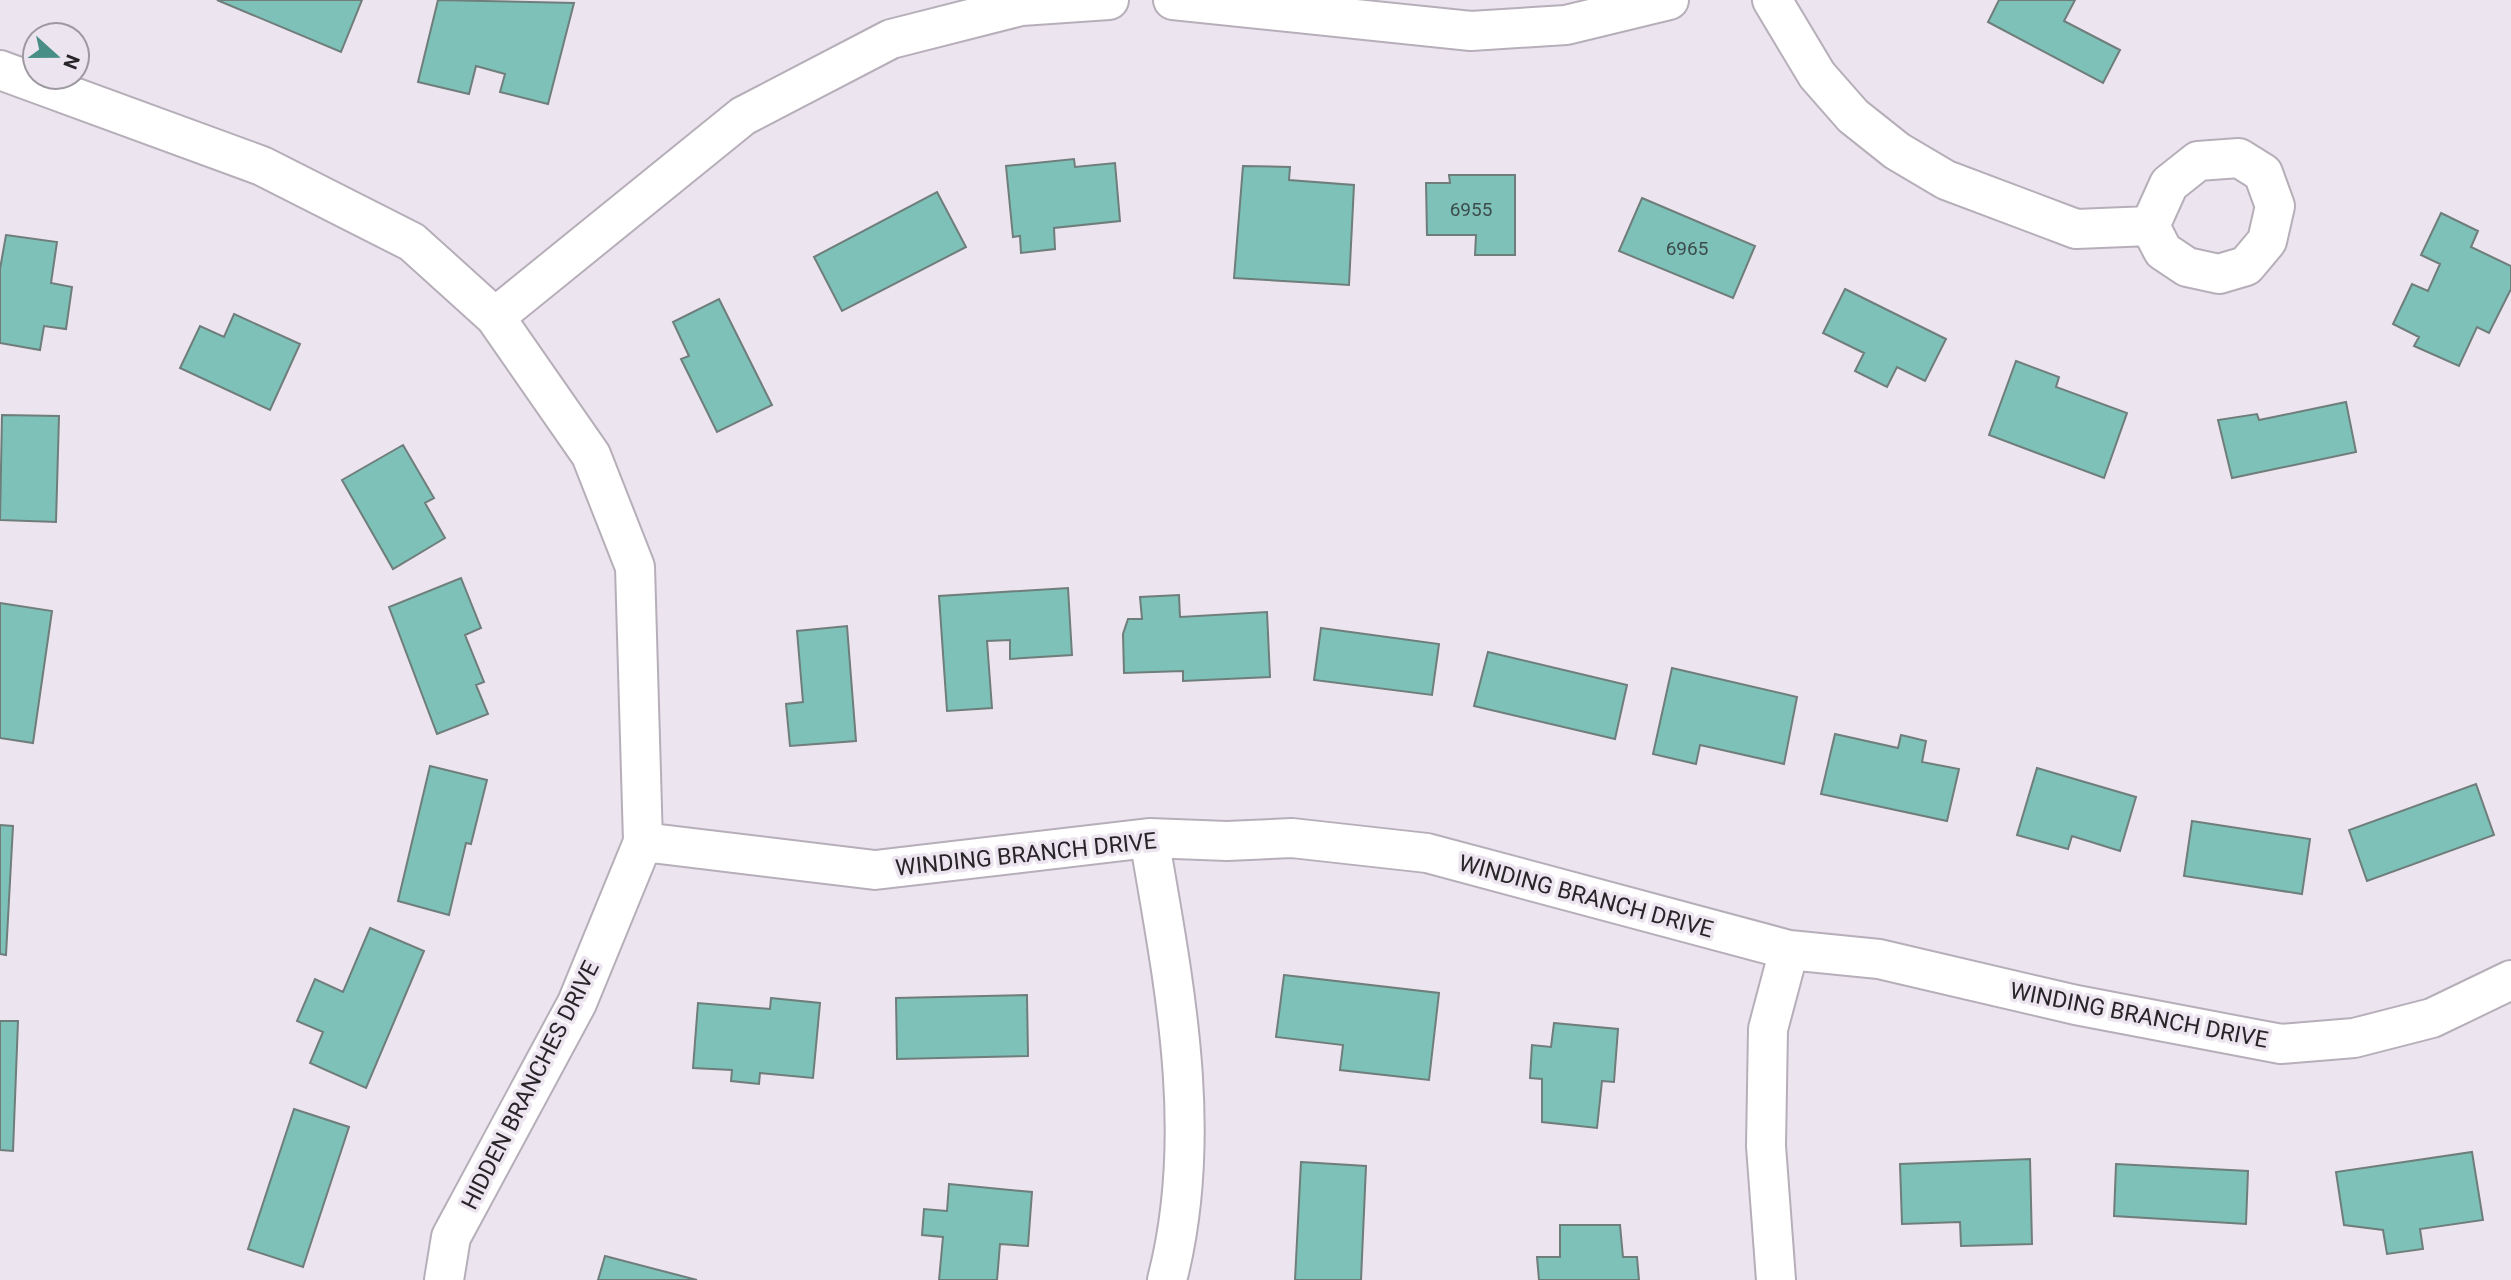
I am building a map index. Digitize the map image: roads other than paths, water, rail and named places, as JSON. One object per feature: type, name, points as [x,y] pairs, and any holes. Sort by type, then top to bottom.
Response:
[{"type":"street","points":[[495,317],[743,116],[891,39],[1021,6],[1109,0]]},
{"type":"street","points":[[1173,0],[1471,31],[1566,25],[1669,0]]},
{"type":"street","points":[[1772,0],[1782,22],[1817,75],[1853,116],[1897,151],[1946,180],[2076,229],[2150,226]]},
{"type":"street","name":"HIDDEN BRANCHES DRIVE","points":[[0,70],[262,166],[412,242],[495,317],[591,455],[635,567],[643,842],[577,1003],[451,1237],[444,1280]]},
{"type":"street","points":[[1149,838],[1179,1009],[1187,1162],[1167,1280]]},
{"type":"street","name":"WINDING BRANCH DRIVE","points":[[643,842],[875,870],[1149,838],[1227,841],[1293,838],[1427,853],[1789,950],[1879,959],[2076,1005],[2281,1044],[2354,1038],[2432,1018],[2511,980]]},
{"type":"street","points":[[1776,1280],[1766,1146],[1768,1029],[1789,950]]}]
